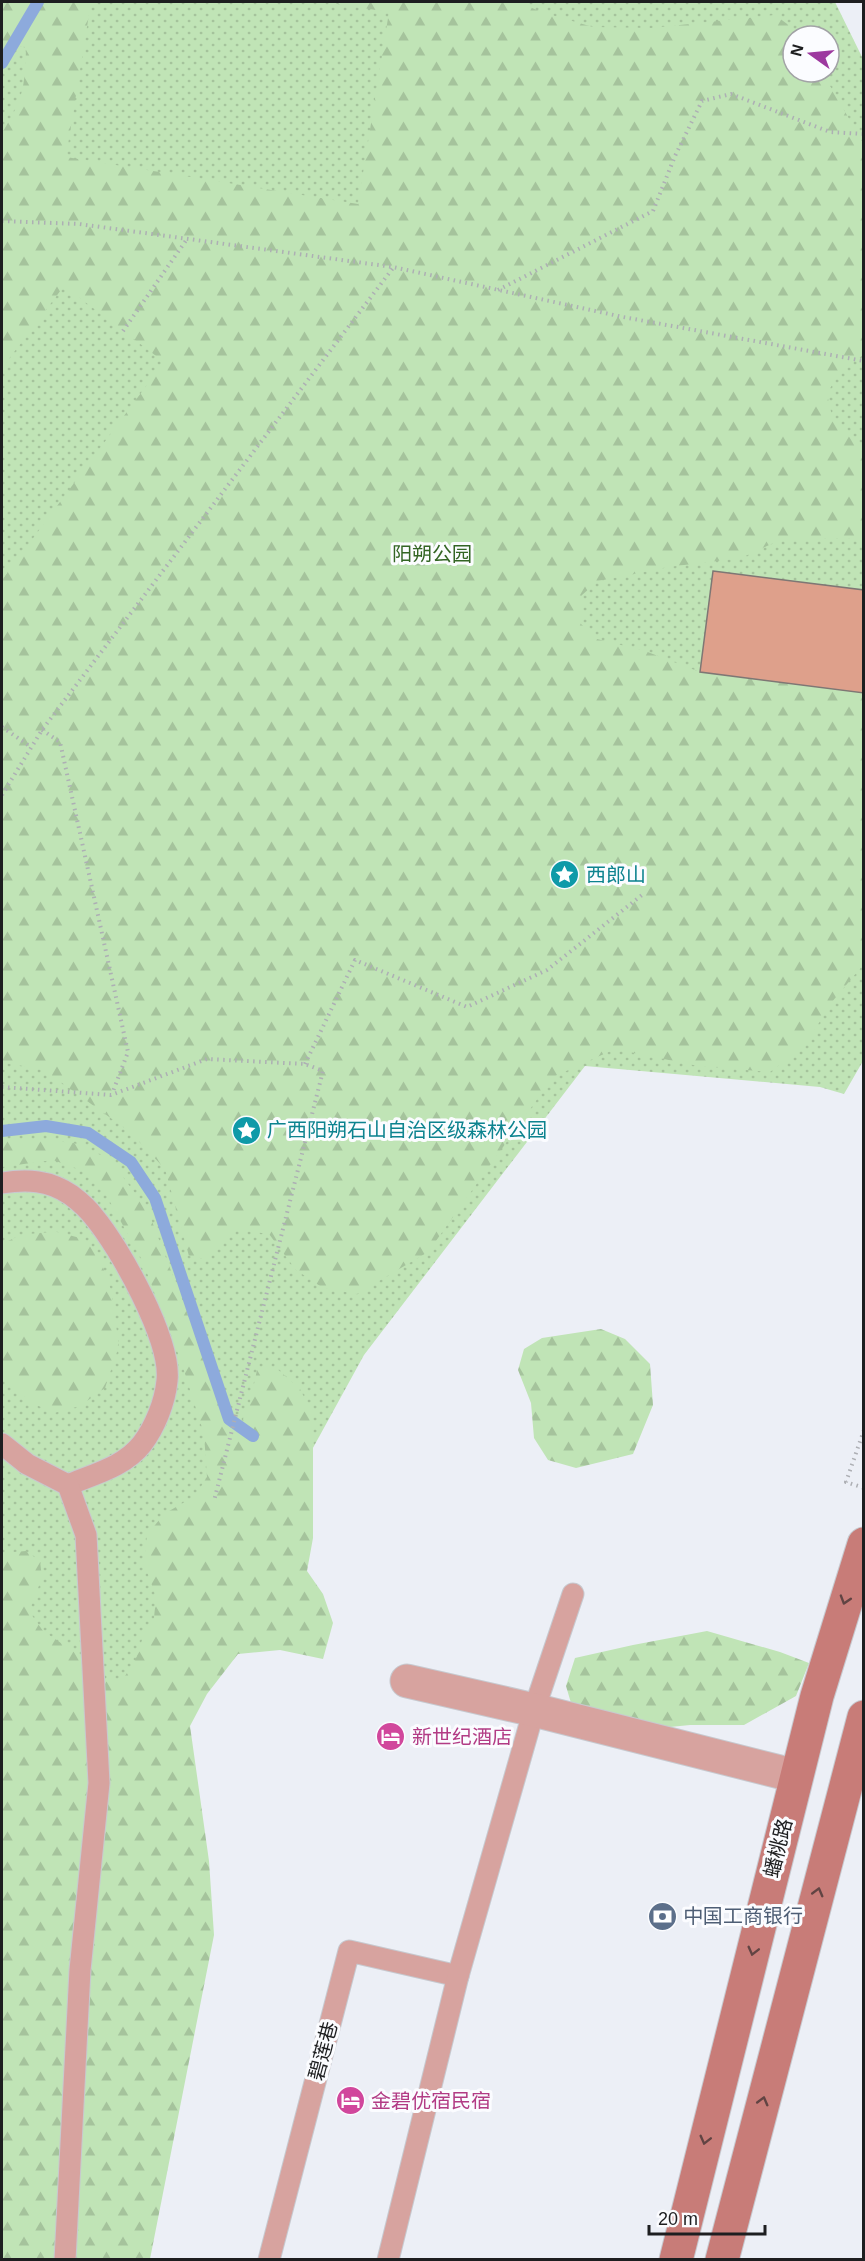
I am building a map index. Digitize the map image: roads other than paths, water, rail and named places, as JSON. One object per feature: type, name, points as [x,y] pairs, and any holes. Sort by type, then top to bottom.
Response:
[{"type":"main road","name":"蟠桃路","points":[[675,2259],[816,1696],[864,1544]]},
{"type":"main road","points":[[723,2259],[854,1790],[864,1717]]},
{"type":"street","points":[[407,1681],[534,1710],[796,1776]]},
{"type":"lane","points":[[2,1183],[26,1179],[52,1185],[70,1195],[94,1215],[133,1278],[161,1337],[168,1379],[158,1416],[142,1443],[124,1461],[68,1485]]},
{"type":"lane","points":[[2,1444],[27,1464],[68,1485],[87,1535],[99,1783],[80,1970],[65,2259]]},
{"type":"lane","points":[[388,2259],[458,1976],[534,1710],[573,1594]]},
{"type":"lane","name":"碧莲巷","points":[[269,2259],[349,1951],[458,1976]]},
{"type":"waterway","points":[[2,63],[38,2]]},
{"type":"waterway","points":[[2,1131],[46,1126],[88,1133],[131,1162],[155,1198],[229,1419],[253,1436]]},
{"type":"place","name":"西郎山","points":[[565,875]]},
{"type":"place","name":"广西阳朔石山自治区级森林公园","points":[[246,1130]]},
{"type":"place","name":"新世纪酒店","points":[[391,1737]]},
{"type":"place","name":"中国工商银行","points":[[662,1916]]},
{"type":"place","name":"金碧优宿民宿","points":[[350,2101]]},
{"type":"park label","name":"阳朔公园","points":[[432,554]]}]
